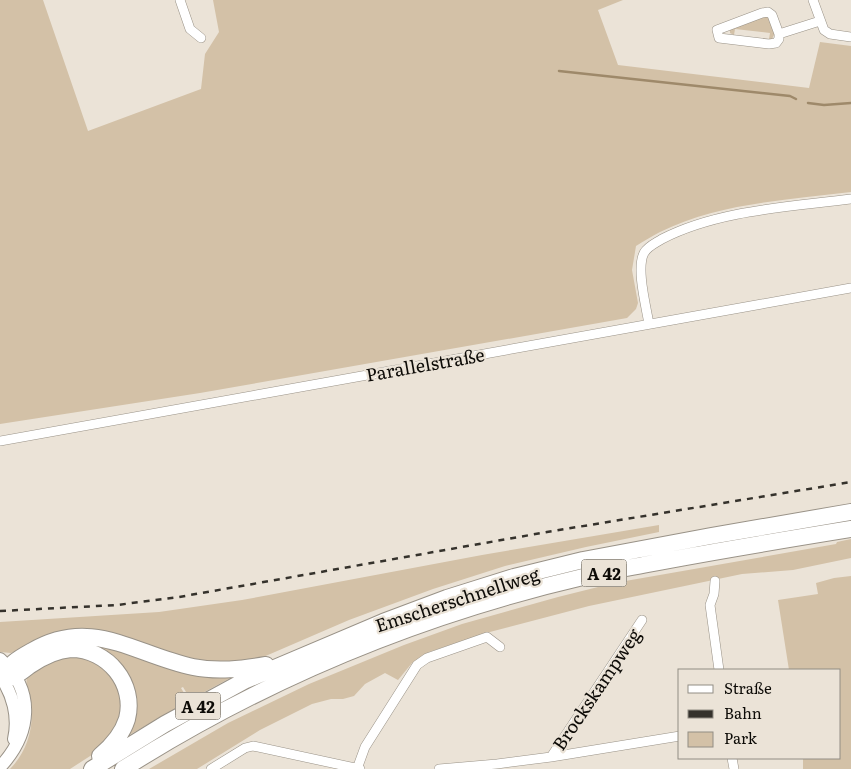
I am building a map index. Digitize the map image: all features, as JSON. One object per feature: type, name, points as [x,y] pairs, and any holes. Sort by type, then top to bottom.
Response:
[{"type":"highway","name":"Emscherschnellweg","points":[[92,769],[165,724],[244,681],[383,622],[446,598],[514,577],[583,560],[851,512]]},
{"type":"highway","name":"Emscherschnellweg","points":[[123,769],[162,744],[248,698],[340,656],[406,630],[489,602],[587,576],[715,551],[851,529]]},
{"type":"highway","points":[[5,672],[22,657],[44,645],[64,639],[84,637],[95,637],[113,641],[173,662],[206,669],[230,670],[257,667],[309,653]]},
{"type":"highway","points":[[5,672],[58,651],[71,649],[84,650],[96,654],[116,670],[123,681],[127,693],[127,719],[122,731],[114,742],[85,769]]},
{"type":"highway","points":[[135,769],[162,744]]},
{"type":"main road","points":[[3,765],[16,747],[25,721],[22,691],[5,672]]},
{"type":"street","points":[[180,0],[190,29],[201,38]]},
{"type":"street","points":[[813,0],[824,30],[830,34],[851,37]]},
{"type":"street","points":[[768,12],[772,15],[779,34],[776,44],[769,44],[718,38],[717,30],[768,12]]},
{"type":"street","points":[[779,34],[820,21]]},
{"type":"street","points":[[649,324],[641,273],[645,251],[654,244],[681,231],[723,217],[851,199]]},
{"type":"street","name":"Parallelstraße","points":[[0,442],[851,288]]},
{"type":"street","points":[[714,581],[714,594],[710,605],[719,669]]},
{"type":"street","name":"Brockskampweg","points":[[551,757],[642,620]]},
{"type":"street","points":[[211,769],[245,748],[253,746],[358,769],[365,747],[417,666],[427,658],[487,637],[500,647]]},
{"type":"street","name":"Brockskampweg","points":[[439,769],[551,757],[678,736]]},
{"type":"green space","points":[[0,0],[43,0],[88,131],[201,89],[205,54],[219,32],[213,0],[623,0],[598,10],[618,65],[809,88],[820,42],[851,46],[851,192],[753,204],[729,209],[682,222],[654,235],[636,246],[632,270],[638,303],[636,309],[627,318],[200,393],[0,424]]},
{"type":"green space","points":[[765,16],[769,18],[775,33],[772,39],[769,39],[770,33],[735,29],[734,35],[730,33],[730,29]]},
{"type":"green space","points":[[659,525],[659,532],[505,566],[433,589],[349,620],[261,658],[238,662],[203,662],[178,658],[109,633],[18,650],[11,653],[0,652],[0,622],[159,612],[242,600],[482,555]]},
{"type":"green space","points":[[851,539],[851,558],[793,570],[742,574],[589,606],[486,633],[429,652],[412,663],[398,680],[385,673],[365,684],[354,696],[312,704],[260,730],[197,769],[149,769],[228,723],[309,684],[404,645],[462,624],[614,583],[836,544],[837,542]]},
{"type":"green space","points":[[851,576],[851,769],[803,769],[803,759],[841,759],[841,669],[789,669],[778,600],[818,594],[816,583]]},
{"type":"green space","points":[[90,643],[234,676],[195,697],[194,695],[189,697],[183,687],[181,688],[187,698],[178,703],[179,707],[122,739],[133,697]]},
{"type":"green space","points":[[61,656],[95,659],[119,682],[122,717],[101,749],[70,769],[10,769],[20,756],[30,732],[32,715],[27,688],[27,676]]},
{"type":"waterway","points":[[559,71],[790,96],[796,99]]},
{"type":"waterway","points":[[808,103],[824,105],[851,103]]},
{"type":"railway","points":[[0,611],[117,605],[179,597],[547,532],[851,482]]}]
